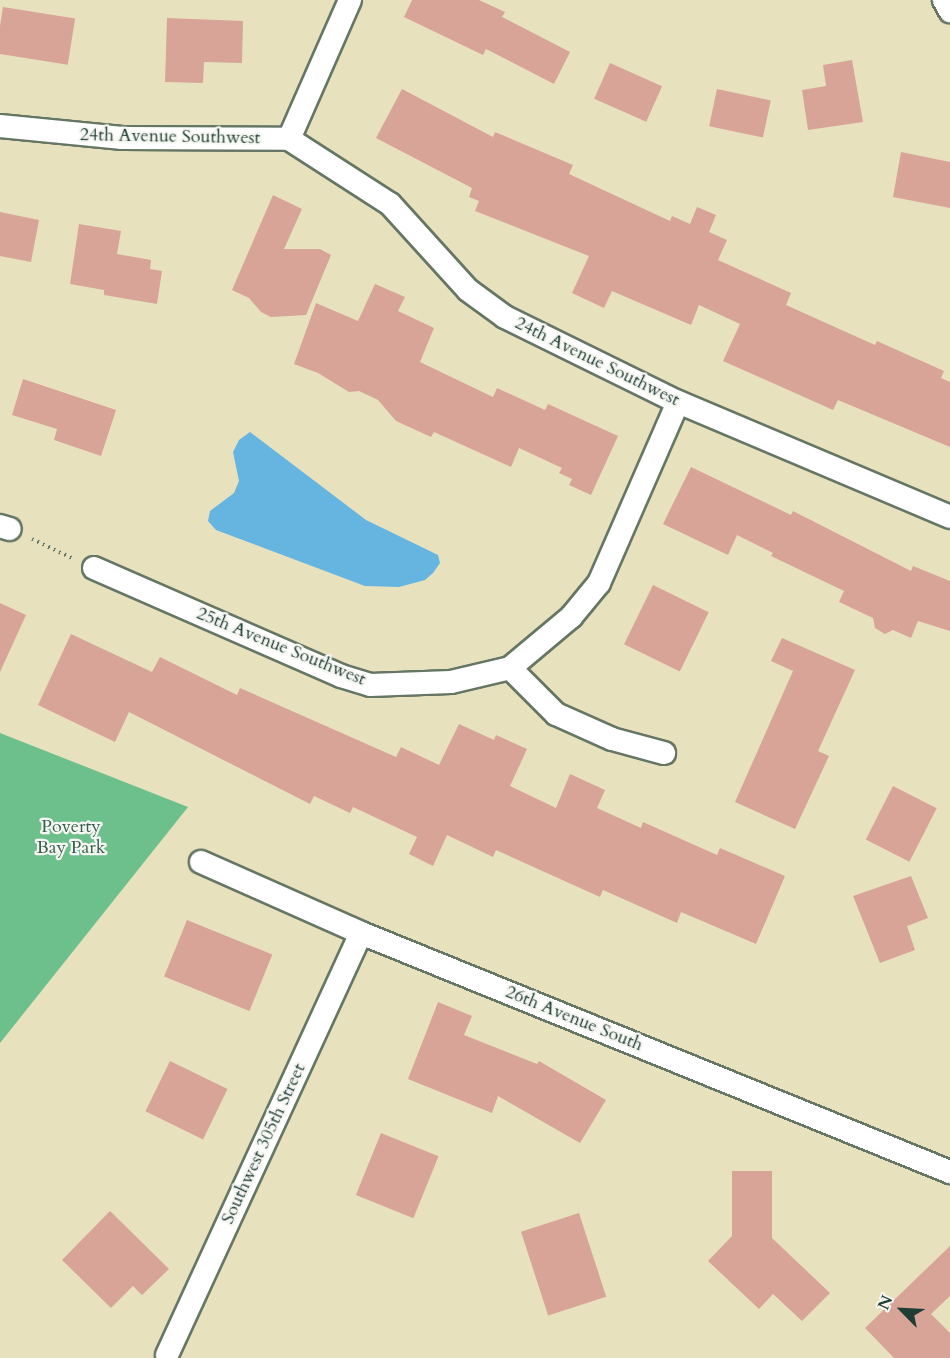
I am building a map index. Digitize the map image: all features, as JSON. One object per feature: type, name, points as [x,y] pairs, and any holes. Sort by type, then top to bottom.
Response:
[{"type":"street","points":[[289,139],[350,0]]},
{"type":"street","points":[[944,0],[950,11]]},
{"type":"street","name":"24th Avenue Southwest","points":[[0,126],[122,138],[289,139],[390,204],[468,290],[504,317],[678,402],[950,517]]},
{"type":"street","points":[[664,753],[612,739],[556,714],[510,668],[571,617],[599,583],[678,402]]},
{"type":"street","name":"25th Avenue Southwest","points":[[94,568],[341,676],[370,685],[451,682],[510,668]]},
{"type":"street","name":"26th Avenue South","points":[[201,862],[361,933],[950,1172]]},
{"type":"street","name":"Southwest 305th Street","points":[[167,1355],[361,933]]},
{"type":"path","points":[[5,527],[94,568]]},
{"type":"green space","name":"Poverty Bay Park","points":[[0,733],[188,807],[0,1043]]},
{"type":"water","points":[[250,432],[366,520],[438,555],[440,563],[433,573],[425,580],[399,587],[365,586],[216,530],[208,521],[210,511],[234,493],[239,481],[233,452],[239,440]]},
{"type":"building","points":[[412,0],[479,0],[505,12],[502,17],[570,52],[554,84],[486,49],[483,55],[404,17]]},
{"type":"building","points":[[3,7],[75,18],[68,65],[0,54]]},
{"type":"building","points":[[167,18],[243,21],[242,63],[204,62],[203,83],[165,82]]},
{"type":"building","points":[[852,60],[863,122],[808,130],[802,90],[826,86],[823,65]]},
{"type":"building","points":[[610,63],[662,86],[646,122],[594,99]]},
{"type":"building","points":[[402,89],[493,137],[495,132],[573,165],[569,174],[670,221],[672,216],[690,224],[697,207],[716,215],[709,232],[727,240],[718,260],[791,293],[786,305],[875,345],[877,341],[944,371],[941,378],[950,382],[950,447],[838,400],[833,410],[723,361],[740,324],[699,305],[691,325],[612,291],[604,308],[572,293],[589,256],[475,211],[479,201],[469,197],[472,188],[376,138]]},
{"type":"building","points":[[717,89],[771,100],[763,138],[709,126]]},
{"type":"building","points":[[901,152],[950,162],[950,208],[893,197]]},
{"type":"building","points":[[273,195],[302,209],[284,249],[320,249],[331,255],[306,315],[271,317],[261,312],[249,298],[232,290]]},
{"type":"building","points":[[0,212],[39,220],[31,262],[0,256]]},
{"type":"building","points":[[79,224],[121,231],[117,254],[151,260],[150,269],[162,271],[157,304],[104,295],[104,290],[70,284]]},
{"type":"building","points":[[375,284],[405,297],[398,311],[434,328],[420,362],[493,397],[497,388],[545,410],[548,404],[618,436],[591,495],[569,485],[572,479],[559,473],[562,468],[519,448],[511,467],[434,432],[431,437],[396,421],[378,400],[359,391],[349,392],[318,373],[294,364],[316,303],[358,321]]},
{"type":"building","points":[[23,379],[116,410],[101,456],[54,440],[57,429],[12,415]]},
{"type":"building","points":[[691,467],[791,515],[793,511],[911,571],[913,566],[950,581],[950,631],[918,621],[911,638],[893,630],[885,634],[875,628],[873,618],[839,602],[844,591],[771,556],[773,553],[737,535],[728,555],[663,524]]},
{"type":"building","points":[[653,585],[709,612],[680,671],[624,644]]},
{"type":"building","points":[[0,603],[26,615],[0,672]]},
{"type":"building","points":[[71,634],[152,672],[160,657],[237,695],[240,688],[396,757],[401,747],[439,765],[459,724],[494,740],[496,735],[527,749],[510,786],[556,808],[570,774],[605,790],[597,808],[641,828],[643,822],[717,855],[720,848],[785,876],[756,944],[681,912],[677,923],[603,890],[600,897],[496,850],[493,857],[447,835],[433,866],[409,854],[417,837],[353,807],[350,813],[314,796],[310,804],[129,712],[115,742],[38,705]]},
{"type":"building","points":[[782,638],[855,670],[818,751],[829,756],[795,829],[735,802],[793,671],[771,661]]},
{"type":"building","points":[[893,786],[937,808],[909,862],[866,839]]},
{"type":"building","points":[[911,876],[928,918],[907,926],[915,950],[880,963],[853,896]]},
{"type":"building","points":[[187,920],[272,954],[249,1011],[164,977]]},
{"type":"building","points":[[438,1002],[472,1016],[464,1035],[537,1064],[539,1061],[606,1100],[580,1143],[498,1096],[492,1113],[408,1079]]},
{"type":"building","points":[[170,1061],[228,1089],[203,1139],[145,1111]]},
{"type":"building","points":[[381,1133],[438,1156],[413,1218],[356,1195]]},
{"type":"building","points":[[732,1171],[772,1171],[772,1238],[830,1293],[802,1321],[773,1294],[759,1309],[708,1261],[732,1236]]},
{"type":"building","points":[[110,1211],[169,1269],[142,1295],[133,1286],[111,1308],[62,1260]]},
{"type":"building","points":[[579,1213],[606,1297],[548,1316],[521,1232]]},
{"type":"building","points":[[950,1246],[950,1296],[931,1314],[950,1333],[950,1358],[894,1358],[865,1328]]}]
